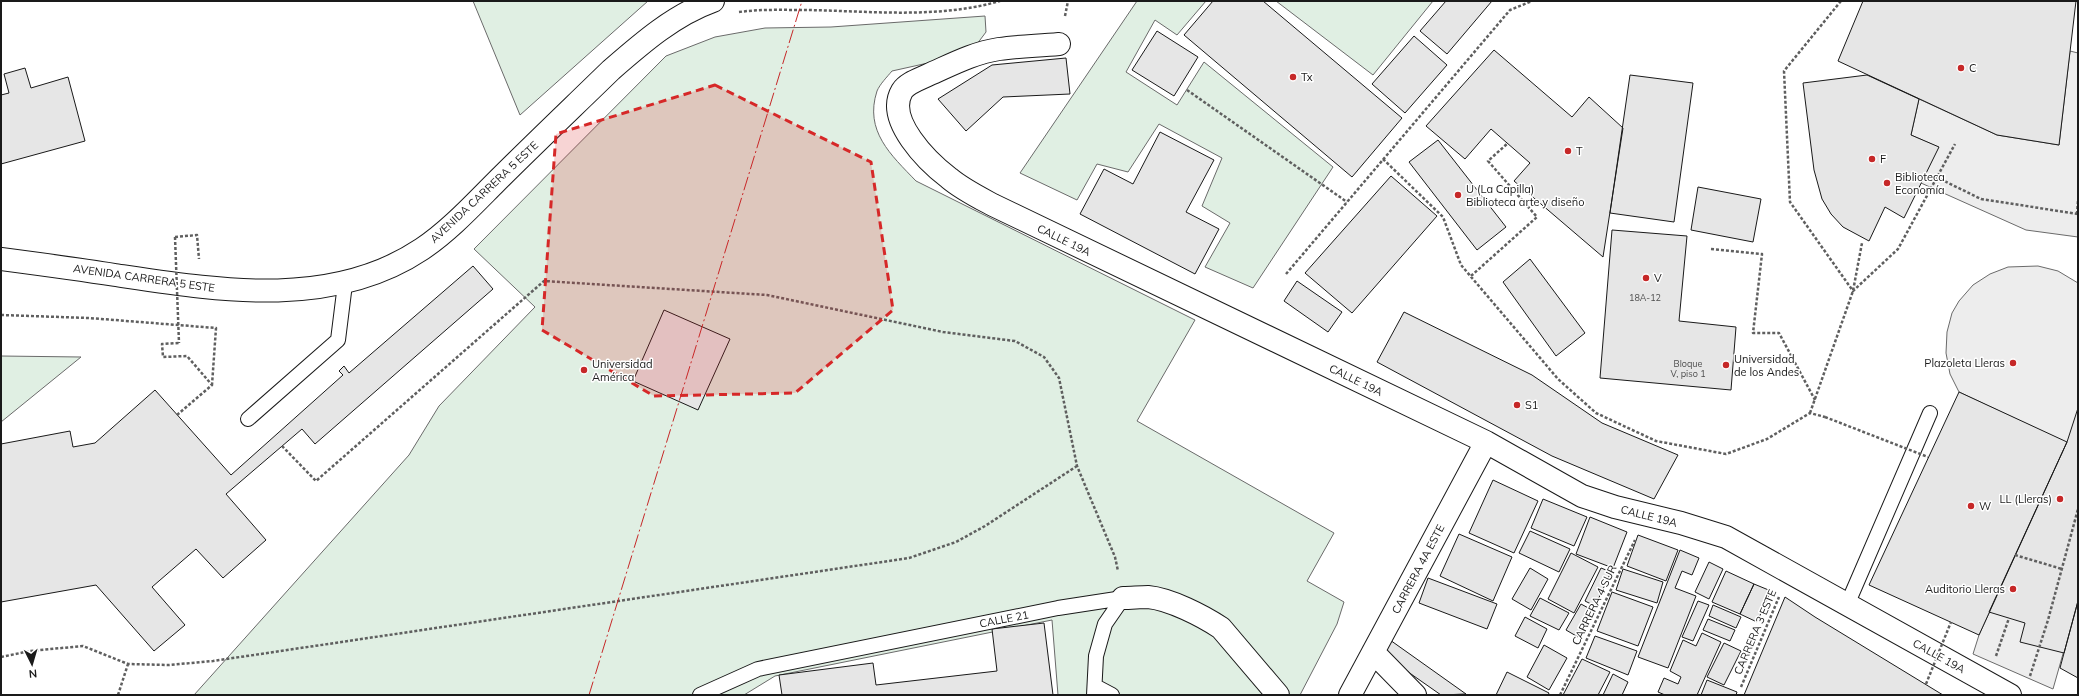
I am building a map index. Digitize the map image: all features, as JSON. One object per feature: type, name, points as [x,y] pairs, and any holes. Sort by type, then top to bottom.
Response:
[{"type":"street","name":"AVENIDA CARRERA 5 ESTE","points":[[1,259],[197,288],[316,288],[345,284],[380,272],[402,262],[423,248],[464,214],[611,70],[640,45],[665,26],[713,1]]},
{"type":"street","name":"CALLE 19A","points":[[1059,44],[999,49],[982,53],[963,59],[911,84],[903,90],[899,100],[899,111],[902,124],[910,140],[948,178],[993,205],[1486,442],[1582,496],[1615,507],[1681,523],[1726,537],[2010,695]]},
{"type":"street","name":"CARRERA 4A ESTE","points":[[1350,695],[1486,442]]},
{"type":"street","name":"CALLE 21","points":[[1123,598],[1150,598],[1169,603],[1209,620],[1221,628],[1278,695]]},
{"type":"street","points":[[1373,652],[1415,695]]},
{"type":"lane","points":[[248,419],[338,340],[345,284]]},
{"type":"lane","points":[[1847,605],[1930,413]]},
{"type":"lane","points":[[1112,695],[1094,690],[1096,656],[1105,624],[1123,598]]},
{"type":"lane","name":"CALLE 21","points":[[700,695],[758,669],[1058,608],[1123,598]]},
{"type":"path","points":[[736,12],[780,10],[930,12],[955,10],[1000,1]]},
{"type":"path","points":[[1286,274],[1510,10],[1532,1]]},
{"type":"path","points":[[1841,1],[1784,71],[1784,79],[1790,202],[1853,292]]},
{"type":"path","points":[[1187,90],[1347,202]]},
{"type":"path","points":[[1471,276],[1537,217],[1488,161],[1508,143]]},
{"type":"path","points":[[1853,292],[1898,249],[1955,144]]},
{"type":"path","points":[[1383,159],[1444,217],[1461,266],[1558,379],[1596,413],[1656,441],[1726,454],[1766,439],[1810,413],[1853,292],[1862,243]]},
{"type":"path","points":[[1936,177],[1981,199],[2077,214],[2078,201]]},
{"type":"path","points":[[199,253],[197,235],[176,236],[180,344],[162,344],[163,357],[187,356],[212,385]]},
{"type":"path","points":[[1711,249],[1762,254],[1753,333],[1779,333],[1815,400]]},
{"type":"path","points":[[282,446],[316,481],[544,281],[767,295],[943,332],[1015,341],[1044,357],[1058,378],[1077,466],[1115,557],[1123,598]]},
{"type":"path","points":[[1,315],[90,318],[216,328],[212,385],[177,415]]},
{"type":"path","points":[[1810,413],[1928,457]]},
{"type":"path","points":[[1,657],[30,651],[83,646],[128,664],[169,665],[213,661],[909,558],[962,539],[985,526],[1077,466]]},
{"type":"path","points":[[2036,659],[2078,509]]},
{"type":"path","name":"CARRERA 4 SUR","points":[[1560,695],[1636,537]]},
{"type":"path","points":[[2015,555],[2062,569]]},
{"type":"path","name":"CARRERA 3 ESTE","points":[[1741,687],[1781,591]]},
{"type":"path","points":[[1993,663],[2009,618]]},
{"type":"path","points":[[1926,684],[1951,622]]},
{"type":"path","points":[[118,695],[128,664]]},
{"type":"highlighted area","points":[[715,85],[871,162],[893,310],[795,393],[654,396],[542,330],[556,134]]},
{"type":"green space","points":[[473,1],[648,1],[520,115]]},
{"type":"green space","points":[[1137,1],[1206,1],[1177,35],[1155,20],[1126,72],[1177,105],[1204,62],[1333,167],[1253,288],[1205,267],[1230,223],[1202,206],[1222,158],[1159,124],[1128,172],[1097,164],[1077,200],[1020,173]]},
{"type":"green space","points":[[1276,1],[1433,1],[1373,75]]},
{"type":"green space","name":"Universidad América","points":[[985,16],[986,32],[974,48],[928,63],[892,71],[882,83],[877,91],[874,105],[874,118],[882,141],[889,152],[916,181],[1195,320],[1137,421],[1334,533],[1307,581],[1344,602],[1337,624],[1300,695],[1058,695],[1052,620],[775,676],[744,695],[194,695],[409,455],[439,406],[535,307],[474,249],[666,56],[715,37],[765,28],[831,27]]},
{"type":"green space","points":[[1,356],[81,357],[1,422]]},
{"type":"shaded area","points":[[2070,51],[2078,53],[2078,237],[2026,230],[1921,183],[1938,147],[1911,135],[1919,99],[1997,135],[2059,145]]},
{"type":"shaded area","points":[[2038,266],[2058,271],[2078,283],[2078,601],[2053,689],[1973,654],[1979,635],[2067,443],[1959,392],[1950,374],[1946,353],[1947,332],[1952,313],[1959,301],[1973,285],[1990,274],[2008,267]]},
{"type":"building","name":"Tx","points":[[1213,1],[1263,1],[1402,118],[1352,177],[1184,35]]},
{"type":"building","points":[[1446,1],[1492,1],[1447,54],[1420,31]]},
{"type":"building","name":"C","points":[[1863,1],[2076,1],[2059,145],[1997,135],[1838,61]]},
{"type":"building","points":[[1157,31],[1198,57],[1174,96],[1132,70]]},
{"type":"building","points":[[1414,36],[1447,65],[1405,113],[1372,84]]},
{"type":"building","name":"T","points":[[1494,50],[1572,117],[1589,97],[1623,128],[1603,257],[1514,181],[1530,163],[1491,129],[1465,159],[1426,126]]},
{"type":"building","points":[[1066,58],[1070,94],[1003,97],[966,131],[938,99],[992,65]]},
{"type":"building","points":[[25,68],[31,88],[68,77],[85,141],[1,164],[1,95],[9,93],[4,74]]},
{"type":"building","points":[[1630,75],[1693,83],[1674,222],[1610,213]]},
{"type":"building","name":"F","points":[[1867,75],[1919,99],[1911,135],[1939,147],[1904,218],[1885,207],[1869,241],[1843,227],[1831,214],[1822,199],[1814,170],[1803,83]]},
{"type":"building","points":[[1160,132],[1214,160],[1186,212],[1219,229],[1195,274],[1080,214],[1104,169],[1133,184]]},
{"type":"building","name":"U (La Capilla) Biblioteca arte y diseño","points":[[1438,140],[1506,227],[1477,250],[1409,162]]},
{"type":"building","points":[[1391,176],[1437,216],[1352,313],[1305,273]]},
{"type":"building","points":[[1698,187],[1761,199],[1753,242],[1691,230]]},
{"type":"building","name":"V","points":[[1612,230],[1687,236],[1679,321],[1736,327],[1731,390],[1600,378]]},
{"type":"building","points":[[1530,259],[1585,333],[1556,356],[1503,282]]},
{"type":"building","points":[[473,266],[493,289],[315,444],[302,429],[226,494],[266,540],[223,578],[196,549],[152,587],[185,625],[154,651],[96,585],[1,602],[1,444],[70,431],[73,447],[95,443],[155,390],[231,475],[343,375],[339,371],[344,366],[349,373]]},
{"type":"building","points":[[1297,281],[1342,312],[1328,332],[1284,301]]},
{"type":"building","points":[[664,310],[730,339],[698,410],[633,381]]},
{"type":"building","name":"S1","points":[[1404,312],[1532,375],[1602,423],[1678,455],[1654,499],[1552,456],[1377,362]]},
{"type":"building","name":"W","points":[[1959,392],[2067,442],[1979,635],[1869,585]]},
{"type":"building","name":"LL (Lleras)","points":[[2078,408],[2078,601],[2064,653],[2020,642],[2025,623],[1989,612],[2067,442]]},
{"type":"building","points":[[1493,480],[1538,501],[1514,553],[1469,533]]},
{"type":"building","points":[[1543,499],[1587,517],[1574,546],[1531,528]]},
{"type":"building","points":[[1590,517],[1627,532],[1613,568],[1576,554]]},
{"type":"building","points":[[1530,531],[1570,549],[1559,572],[1519,553]]},
{"type":"building","points":[[1459,534],[1512,557],[1493,601],[1440,576]]},
{"type":"building","points":[[1638,535],[1678,550],[1666,581],[1627,566]]},
{"type":"building","points":[[1680,550],[1699,558],[1692,575],[1682,571],[1675,588],[1696,596],[1668,668],[1638,657]]},
{"type":"building","points":[[1571,553],[1598,567],[1574,613],[1548,599]]},
{"type":"building","points":[[1709,562],[1723,569],[1709,599],[1695,592]]},
{"type":"building","points":[[1530,568],[1548,579],[1531,610],[1512,599]]},
{"type":"building","points":[[1601,568],[1611,572],[1595,606],[1585,601]]},
{"type":"building","points":[[1623,569],[1663,582],[1657,603],[1616,590]]},
{"type":"building","points":[[1726,571],[1754,584],[1740,614],[1712,602]]},
{"type":"building","points":[[1428,578],[1497,604],[1487,629],[1419,603]]},
{"type":"building","points":[[1754,584],[1771,591],[1757,622],[1740,614]]},
{"type":"building","points":[[1612,592],[1653,607],[1638,646],[1597,631]]},
{"type":"building","points":[[1785,597],[1815,617],[1943,695],[1744,695]]},
{"type":"building","points":[[1540,598],[1569,613],[1559,630],[1530,616]]},
{"type":"building","points":[[1698,601],[1709,605],[1693,641],[1682,637]]},
{"type":"building","points":[[2078,601],[2078,678],[2060,668]]},
{"type":"building","points":[[1581,604],[1592,610],[1578,637],[1566,630]]},
{"type":"building","points":[[1713,605],[1741,617],[1736,628],[1709,616]]},
{"type":"building","points":[[1525,617],[1547,629],[1538,648],[1515,636]]},
{"type":"building","points":[[1708,619],[1735,630],[1730,641],[1703,630]]},
{"type":"building","points":[[1044,623],[1053,695],[782,695],[779,675],[873,663],[876,685],[997,671],[992,629]]},
{"type":"building","points":[[1702,633],[1721,642],[1697,695],[1665,695],[1658,692],[1664,678],[1678,684],[1681,677],[1670,671],[1683,640],[1696,646]]},
{"type":"building","points":[[1595,636],[1637,651],[1628,675],[1586,658]]},
{"type":"building","points":[[1390,640],[1466,694],[1441,695],[1381,653]]},
{"type":"building","points":[[1724,643],[1741,651],[1724,685],[1707,677]]},
{"type":"building","points":[[1544,645],[1567,658],[1549,690],[1527,677]]},
{"type":"building","points":[[1582,659],[1610,672],[1598,695],[1563,695]]},
{"type":"building","points":[[1507,672],[1549,693],[1548,695],[1496,695]]},
{"type":"building","points":[[1613,674],[1628,682],[1622,695],[1603,695]]},
{"type":"building","points":[[1707,680],[1737,692],[1736,695],[1701,695]]},
{"type":"power","points":[[589,695],[802,1]]},
{"type":"place","name":"C","points":[[1961,68]]},
{"type":"place","name":"Tx","points":[[1293,77]]},
{"type":"place","name":"T","points":[[1568,151]]},
{"type":"place","name":"F","points":[[1872,159]]},
{"type":"place","name":"Biblioteca Economía","points":[[1887,183]]},
{"type":"place","name":"U (La Capilla) Biblioteca arte y diseño","points":[[1458,195]]},
{"type":"place","name":"V","points":[[1646,278]]},
{"type":"place","name":"Plazoleta Lleras","points":[[2013,363]]},
{"type":"place","name":"Universidad de los Andes","points":[[1726,365]]},
{"type":"place","name":"Universidad América","points":[[584,370]]},
{"type":"place","name":"S1","points":[[1517,405]]},
{"type":"place","name":"LL (Lleras)","points":[[2060,499]]},
{"type":"place","name":"W","points":[[1971,506]]},
{"type":"place","name":"Auditorio Lleras","points":[[2013,589]]}]
